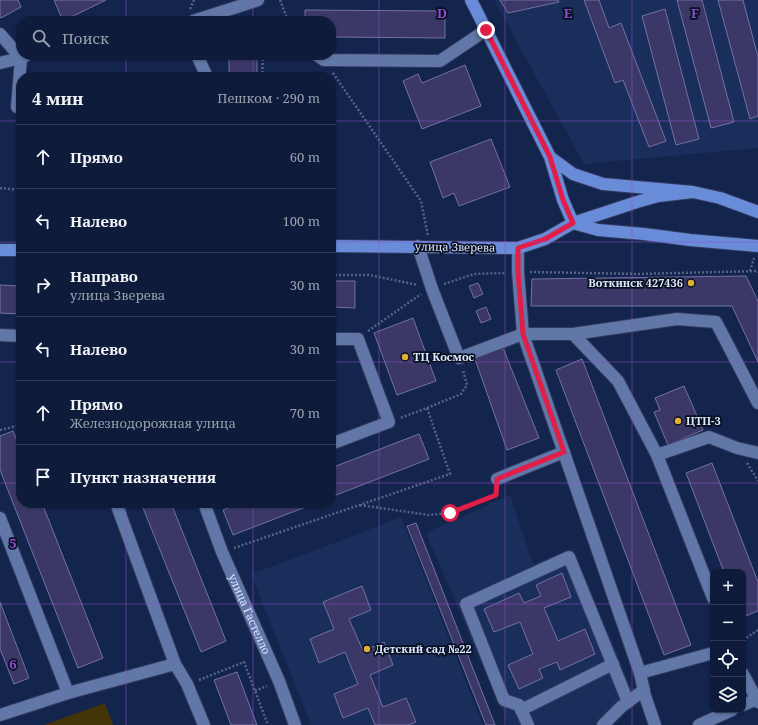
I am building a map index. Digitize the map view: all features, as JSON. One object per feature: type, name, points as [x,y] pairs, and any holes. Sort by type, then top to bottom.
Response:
[{"type":"main road","points":[[471,0],[550,157],[563,200],[573,223],[598,230],[690,240],[756,251]]},
{"type":"main road","points":[[550,157],[573,174],[603,184],[693,192],[720,198],[758,212]]},
{"type":"main road","name":"улица Зверева","points":[[336,246],[518,248],[545,239],[573,223],[644,200],[658,196],[693,192]]},
{"type":"main road","points":[[0,250],[16,250]]},
{"type":"street","points":[[208,16],[258,0]]},
{"type":"street","points":[[336,58],[440,62],[486,30]]},
{"type":"street","points":[[0,34],[16,48]]},
{"type":"street","points":[[0,63],[16,59]]},
{"type":"street","points":[[23,72],[25,60]]},
{"type":"street","points":[[199,60],[204,72]]},
{"type":"street","points":[[423,246],[432,288],[459,358],[523,334],[573,334],[677,319],[716,322],[758,403]]},
{"type":"street","points":[[518,248],[518,272],[523,334],[640,673],[655,725]]},
{"type":"street","points":[[573,334],[618,381],[657,455],[710,590]]},
{"type":"street","points":[[0,335],[16,336]]},
{"type":"street","points":[[336,339],[358,339],[389,422],[336,442]]},
{"type":"street","points":[[657,455],[710,437],[738,448],[758,453]]},
{"type":"street","points":[[497,479],[564,452]]},
{"type":"street","points":[[118,508],[175,664],[187,684],[204,725]]},
{"type":"street","name":"улица Гастелло","points":[[206,508],[222,552],[278,681],[295,725]]},
{"type":"street","points":[[0,518],[68,693]]},
{"type":"street","points":[[528,725],[519,705],[504,700],[466,604],[569,557],[628,702]]},
{"type":"street","points":[[640,673],[710,654]]},
{"type":"street","points":[[0,715],[68,693],[175,664]]},
{"type":"street","points":[[521,710],[613,664]]},
{"type":"street","points":[[745,677],[757,700],[746,704]]},
{"type":"street","points":[[603,725],[621,707],[644,690]]},
{"type":"street","points":[[699,725],[725,713]]},
{"type":"path","points":[[280,0],[286,16]]},
{"type":"path","points":[[262,72],[263,60]]},
{"type":"path","points":[[322,60],[331,72]]},
{"type":"path","points":[[336,80],[421,201],[427,230],[423,246]]},
{"type":"path","points":[[0,188],[16,190]]},
{"type":"path","points":[[750,271],[756,251]]},
{"type":"path","points":[[358,339],[422,293],[432,288],[474,274],[518,272],[639,274],[758,272]]},
{"type":"path","points":[[336,275],[369,275],[432,288]]},
{"type":"path","points":[[389,422],[461,394],[467,385],[459,358]]},
{"type":"path","points":[[222,552],[450,474],[427,408]]},
{"type":"path","points":[[0,430],[16,426]]},
{"type":"path","points":[[359,505],[429,515],[450,513],[496,495],[497,479]]},
{"type":"path","points":[[746,638],[758,630]]},
{"type":"path","points":[[187,684],[244,662],[268,725]]},
{"type":"shaded area","points":[[494,0],[758,0],[758,148],[584,164]]},
{"type":"shaded area","points":[[510,495],[533,564],[573,549],[630,685],[633,698],[632,706],[613,725],[508,725],[426,533]]},
{"type":"shaded area","name":"Детский сад №22","points":[[401,517],[483,725],[311,725],[251,574]]},
{"type":"shaded area","points":[[105,703],[113,725],[44,725]]},
{"type":"building","points":[[0,0],[18,0],[21,7],[1,18]]},
{"type":"building","points":[[54,0],[106,0],[73,16],[61,16]]},
{"type":"building","points":[[500,0],[558,0],[559,2],[508,13]]},
{"type":"building","points":[[584,0],[599,0],[609,28],[621,23],[666,141],[649,147],[623,80],[615,83]]},
{"type":"building","points":[[677,0],[702,0],[734,122],[711,128]]},
{"type":"building","points":[[718,0],[743,0],[758,57],[758,116],[750,119]]},
{"type":"building","points":[[665,9],[699,139],[676,145],[642,16]]},
{"type":"building","points":[[305,10],[445,11],[445,38],[336,37],[336,16],[305,16]]},
{"type":"building","points":[[229,60],[257,60],[257,72],[229,72]]},
{"type":"building","points":[[465,65],[481,106],[422,129],[403,81],[418,74],[422,83]]},
{"type":"building","points":[[491,139],[510,187],[459,206],[454,193],[443,198],[430,162]]},
{"type":"building","points":[[746,276],[758,301],[758,362],[732,306],[531,306],[532,279]]},
{"type":"building","points":[[336,281],[355,281],[355,308],[336,307]]},
{"type":"building","points":[[478,283],[483,294],[474,298],[469,286]]},
{"type":"building","points":[[0,285],[16,286],[16,314],[0,313]]},
{"type":"building","points":[[486,307],[491,319],[481,323],[476,311]]},
{"type":"building","name":"ТЦ Космос","points":[[413,318],[436,381],[397,395],[374,333]]},
{"type":"building","points":[[503,348],[539,438],[507,450],[475,359]]},
{"type":"building","points":[[582,359],[691,645],[664,655],[556,370]]},
{"type":"building","name":"ЦТП-3","points":[[684,386],[703,430],[668,445],[654,412],[660,410],[655,398]]},
{"type":"building","points":[[13,431],[16,438],[16,508],[44,508],[103,658],[78,668],[0,470],[0,436]]},
{"type":"building","points":[[419,434],[429,459],[336,495],[336,466]]},
{"type":"building","points":[[712,463],[758,582],[758,611],[746,616],[746,569],[723,569],[686,473]]},
{"type":"building","points":[[143,508],[173,508],[226,641],[201,652]]},
{"type":"building","points":[[228,508],[303,508],[233,535],[223,510]]},
{"type":"building","points":[[416,523],[495,725],[486,725],[407,526]]},
{"type":"building","points":[[562,573],[571,597],[544,608],[558,641],[585,629],[595,654],[560,670],[557,662],[539,669],[543,678],[519,689],[508,665],[533,654],[520,622],[494,632],[484,609],[519,593],[524,603],[541,596],[536,585]]},
{"type":"building","points":[[362,586],[371,610],[349,619],[363,651],[384,642],[393,665],[370,675],[383,707],[406,698],[416,722],[408,725],[375,725],[368,708],[343,718],[334,694],[358,684],[345,652],[319,663],[310,639],[334,629],[323,602]]},
{"type":"building","points":[[0,602],[29,678],[14,684],[0,649]]},
{"type":"building","points":[[237,672],[257,725],[231,725],[214,680]]},
{"type":"place","name":"Воткинск 427436","points":[[691,283]]},
{"type":"place","name":"ТЦ Космос","points":[[405,357]]},
{"type":"place","name":"ЦТП-3","points":[[678,421]]},
{"type":"place","name":"Детский сад №22","points":[[367,649]]},
{"type":"route","points":[[450,513],[496,495],[497,479],[564,452],[523,334],[518,272],[518,248],[545,239],[573,223],[563,200],[550,157],[486,30]]}]
